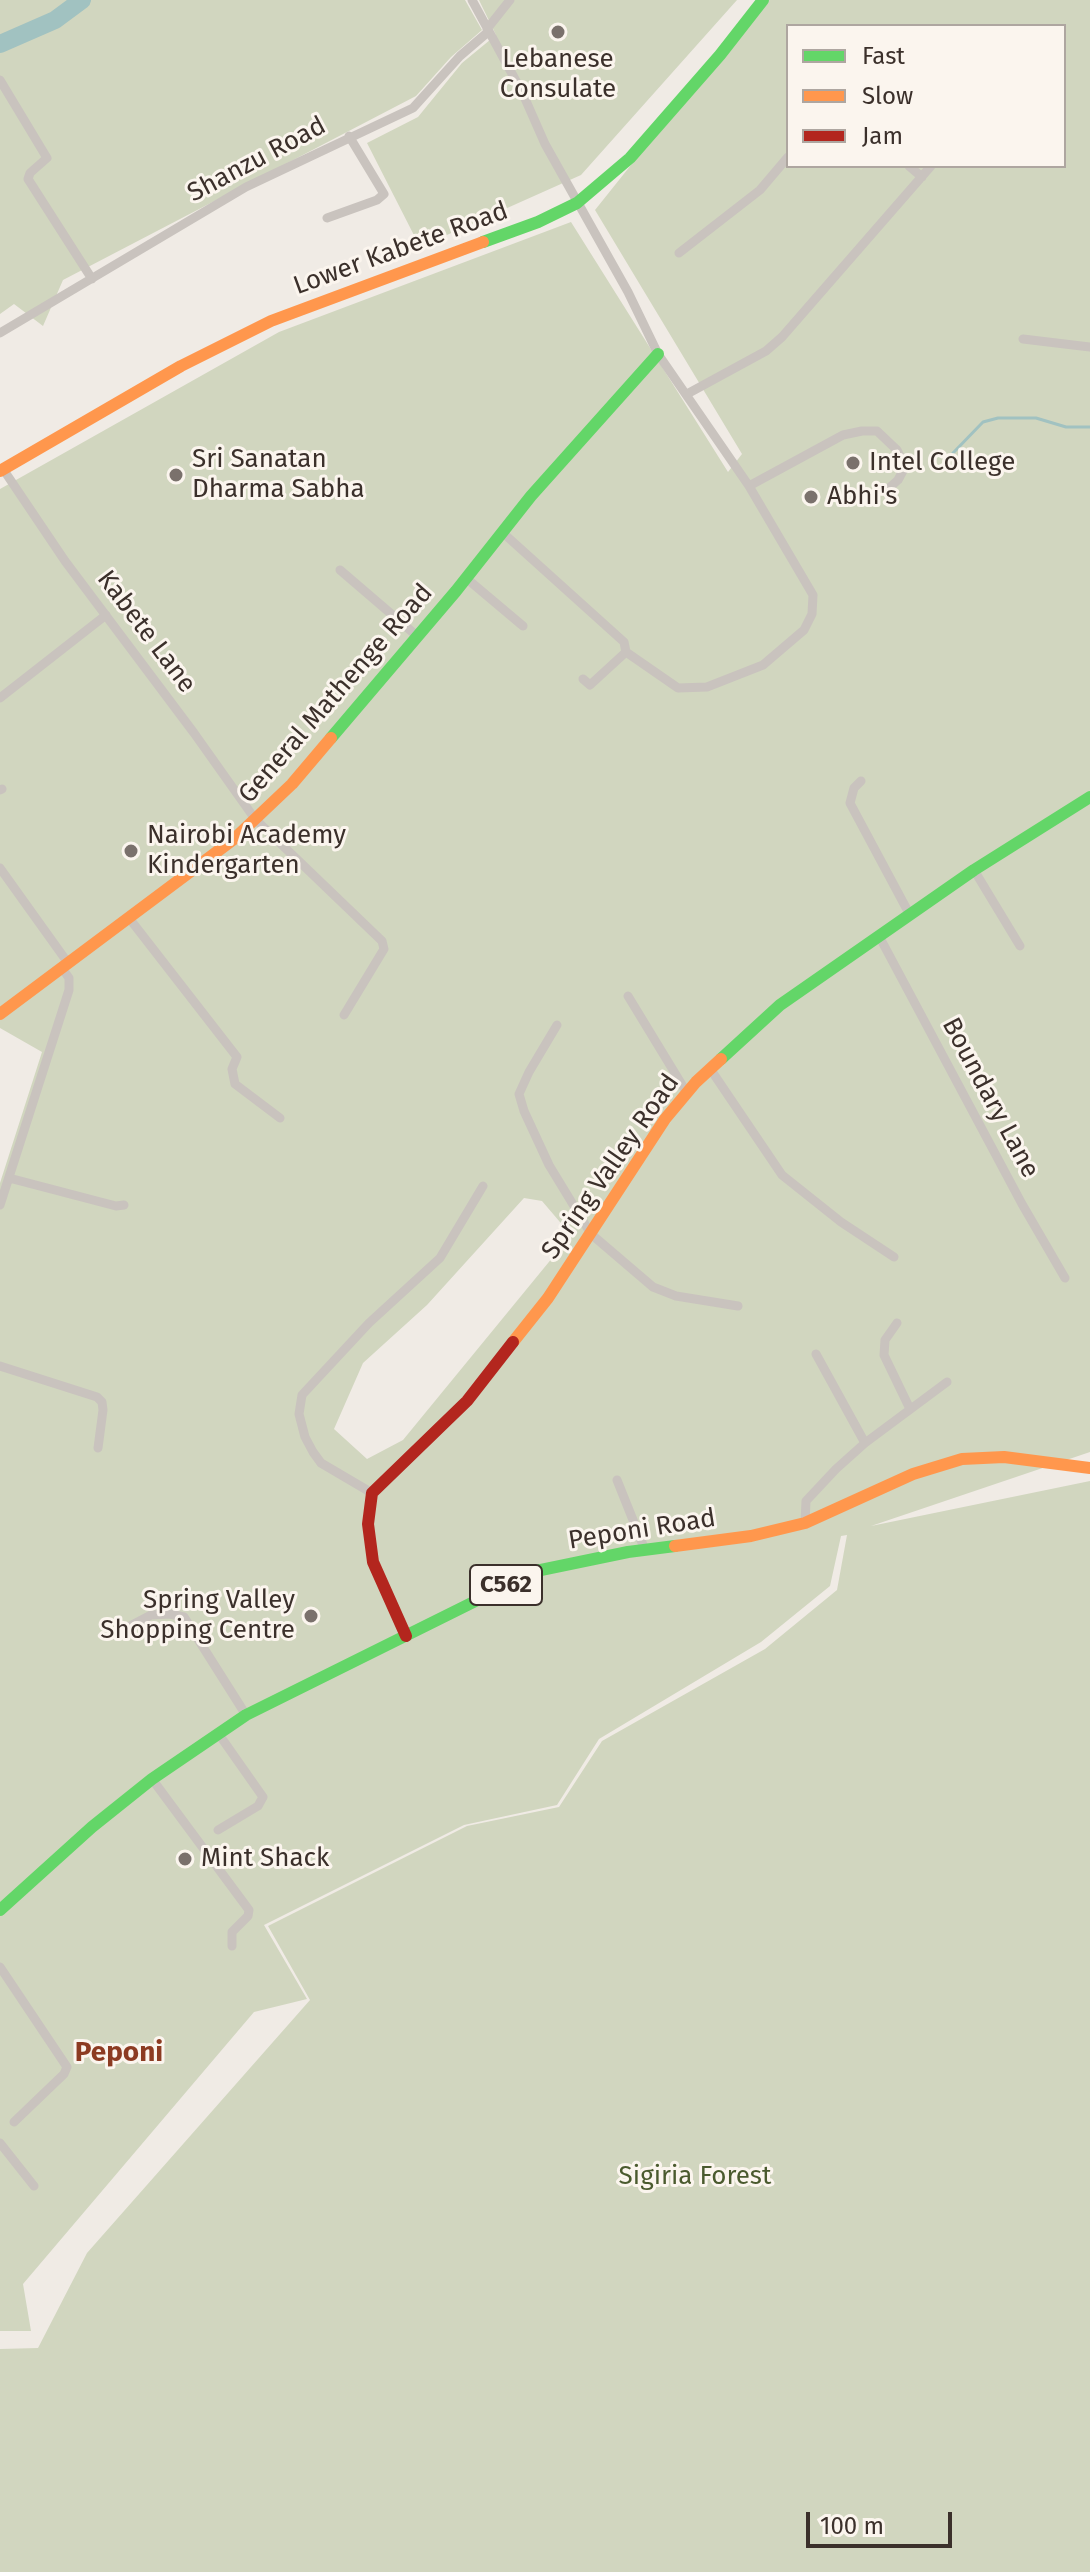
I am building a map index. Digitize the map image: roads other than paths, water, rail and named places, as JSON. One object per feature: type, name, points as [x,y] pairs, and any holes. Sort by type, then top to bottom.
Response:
[{"type":"main road","name":"Lower Kabete Road","points":[[2,470],[181,366],[271,321],[529,226],[577,203],[630,158],[720,55],[763,0]]},
{"type":"main road","name":"General Mathenge Road","points":[[0,1014],[234,839],[292,784],[531,496],[658,354]]},
{"type":"main road","name":"Spring Valley Road","points":[[372,1493],[467,1401],[548,1298],[665,1119],[687,1093],[780,1005],[974,870],[1090,797]]},
{"type":"main road","name":"Peponi Road","points":[[0,1910],[92,1827],[152,1779],[246,1715],[536,1571],[645,1550],[751,1536],[805,1523],[913,1474],[962,1459],[1004,1457],[1090,1468]]},
{"type":"main road","points":[[372,1493],[368,1524],[373,1562],[406,1636]]},
{"type":"street","points":[[472,0],[658,354],[749,486],[813,595],[812,614],[804,630],[763,665],[698,688],[678,688],[626,652],[624,642],[614,632],[502,532]]},
{"type":"street","name":"Shanzu Road","points":[[0,333],[246,187],[413,108],[460,56],[488,32],[487,29],[510,0]]},
{"type":"street","points":[[0,80],[47,158],[30,173],[31,183],[92,279]]},
{"type":"street","points":[[327,218],[377,200],[384,194],[349,136]]},
{"type":"street","points":[[679,253],[760,190],[786,159]]},
{"type":"street","points":[[911,168],[922,177]]},
{"type":"street","points":[[687,394],[766,351],[782,337],[929,168]]},
{"type":"street","points":[[1023,339],[1090,347]]},
{"type":"street","points":[[749,486],[843,435],[877,431],[897,450],[905,467],[889,488]]},
{"type":"street","name":"Kabete Lane","points":[[2,470],[65,561],[255,819],[382,941],[384,949],[344,1015]]},
{"type":"street","points":[[340,570],[417,636]]},
{"type":"street","points":[[466,578],[523,626]]},
{"type":"street","points":[[0,698],[106,615]]},
{"type":"street","points":[[583,679],[590,685],[626,652]]},
{"type":"street","points":[[861,781],[854,788],[850,803],[910,915]]},
{"type":"street","points":[[0,868],[65,965],[69,978],[69,990],[0,1205]]},
{"type":"street","points":[[974,870],[1020,946]]},
{"type":"street","points":[[129,918],[237,1057],[232,1069],[235,1084],[280,1118]]},
{"type":"street","name":"Boundary Lane","points":[[879,936],[1022,1204],[1065,1278]]},
{"type":"street","points":[[628,996],[687,1093]]},
{"type":"street","points":[[557,1025],[519,1094],[549,1165],[591,1234],[653,1287],[676,1296],[738,1306]]},
{"type":"street","points":[[711,1070],[782,1175],[841,1222],[894,1257]]},
{"type":"street","points":[[9,1178],[116,1206],[124,1205]]},
{"type":"street","points":[[372,1493],[321,1463],[313,1452],[299,1414],[302,1395],[369,1323],[440,1258],[483,1186]]},
{"type":"street","points":[[897,1323],[885,1340],[884,1355],[910,1409]]},
{"type":"street","points":[[816,1354],[865,1443]]},
{"type":"street","points":[[0,1366],[97,1397],[102,1402],[103,1410],[98,1448]]},
{"type":"street","points":[[805,1523],[806,1501],[865,1443],[947,1382]]},
{"type":"street","points":[[617,1480],[645,1550]]},
{"type":"street","points":[[113,1635],[151,1615],[184,1617],[246,1715]]},
{"type":"street","points":[[218,1733],[263,1797],[258,1806],[218,1830]]},
{"type":"street","points":[[152,1779],[249,1910],[248,1916],[232,1932],[232,1946]]},
{"type":"street","points":[[0,1967],[67,2067],[64,2074],[14,2122]]},
{"type":"street","points":[[0,2143],[34,2186]]},
{"type":"waterway","points":[[0,44],[55,20],[82,0]]},
{"type":"waterway","points":[[953,453],[983,422],[998,418],[1036,418],[1066,427],[1090,427]]},
{"type":"place","name":"Lebanese Consulate","points":[[558,32]]},
{"type":"place","name":"Intel College","points":[[853,463]]},
{"type":"place","name":"Sri Sanatan Dharma Sabha","points":[[176,475]]},
{"type":"place","name":"Abhi's","points":[[811,497]]},
{"type":"place","name":"Nairobi Academy Kindergarten","points":[[131,851]]},
{"type":"place","name":"Spring Valley Shopping Centre","points":[[311,1616]]},
{"type":"place","name":"Mint Shack","points":[[185,1859]]},
{"type":"district","name":"Peponi","points":[[119,2053]]},
{"type":"park label","name":"Sigiria Forest","points":[[695,2177]]}]
